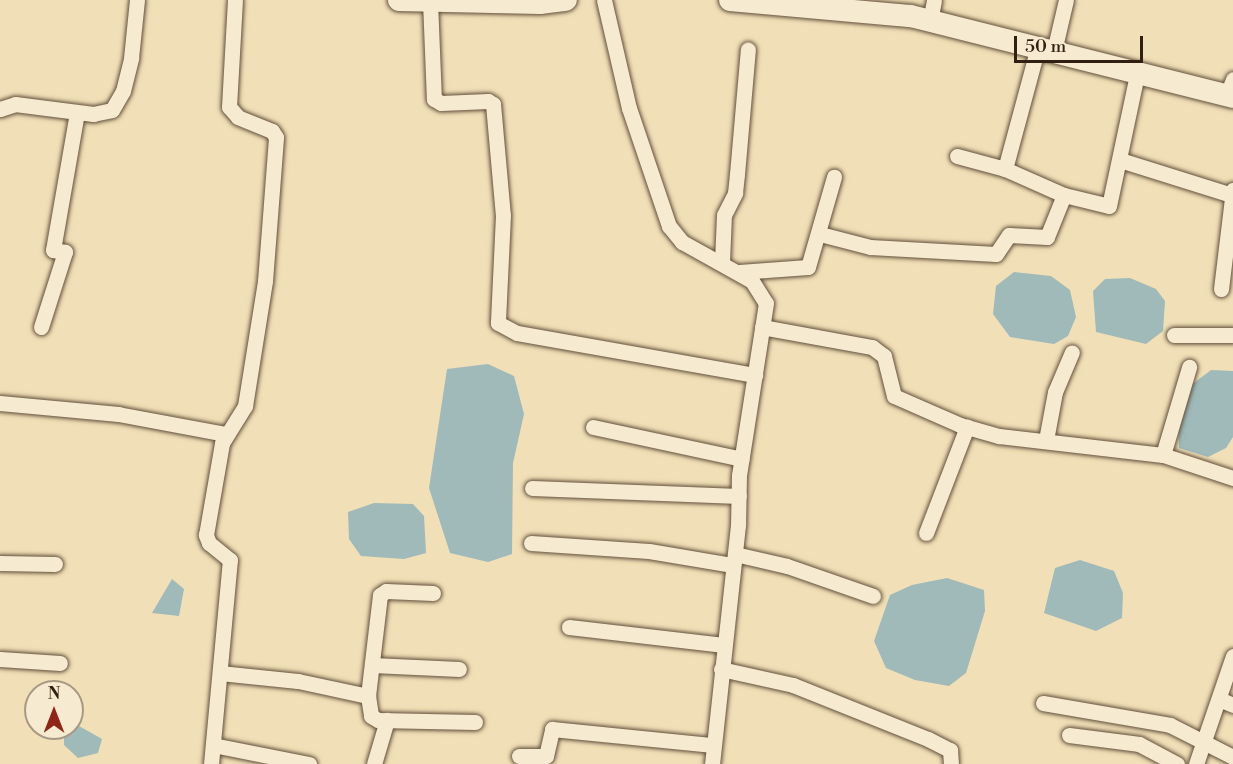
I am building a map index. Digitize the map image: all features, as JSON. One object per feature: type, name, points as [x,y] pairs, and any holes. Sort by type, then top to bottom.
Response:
[{"type":"street","points":[[0,109],[15,104],[104,115],[117,102],[131,57],[137,0]]},
{"type":"street","points":[[211,764],[230,560],[209,543],[206,535],[226,434],[245,406],[265,281],[276,137],[272,131],[238,117],[230,107],[235,0]]},
{"type":"street","points":[[399,0],[540,3],[566,0]]},
{"type":"street","points":[[604,0],[629,108],[660,208],[682,242],[739,272],[760,289],[766,303],[742,459],[734,559],[712,764]]},
{"type":"street","points":[[730,0],[932,10],[1046,49],[1137,74],[1231,90]]},
{"type":"street","points":[[1005,169],[1046,49],[1066,0]]},
{"type":"street","points":[[430,1],[434,99],[441,103],[488,100],[493,104],[503,215],[498,323],[517,333],[755,375]]},
{"type":"street","points":[[722,262],[724,215],[735,193],[748,49]]},
{"type":"street","points":[[957,156],[1005,169],[1064,195],[1109,206],[1137,74]]},
{"type":"street","points":[[41,327],[65,252],[53,250],[77,112]]},
{"type":"street","points":[[1120,160],[1232,193],[1221,289]]},
{"type":"street","points":[[739,272],[808,267],[820,234],[834,177]]},
{"type":"street","points":[[820,234],[870,247],[996,254],[1009,235],[1047,237],[1064,195]]},
{"type":"street","points":[[762,327],[872,347],[884,356],[894,396],[967,427],[999,436],[1163,455],[1233,478]]},
{"type":"street","points":[[1174,335],[1233,335]]},
{"type":"street","points":[[1046,440],[1055,392],[1072,352]]},
{"type":"street","points":[[1163,455],[1189,367]]},
{"type":"street","points":[[0,403],[118,414],[226,434]]},
{"type":"street","points":[[593,427],[742,459]]},
{"type":"street","points":[[926,533],[967,427]]},
{"type":"street","points":[[532,488],[739,496]]},
{"type":"street","points":[[531,543],[649,551],[787,566],[873,596]]},
{"type":"street","points":[[0,563],[55,564]]},
{"type":"street","points":[[433,593],[382,592],[368,696],[372,718],[475,722]]},
{"type":"street","points":[[569,627],[724,645]]},
{"type":"street","points":[[1196,764],[1226,702],[1233,656]]},
{"type":"street","points":[[0,659],[60,663]]},
{"type":"street","points":[[372,665],[459,669]]},
{"type":"street","points":[[721,669],[793,685],[928,739],[950,750],[951,764]]},
{"type":"street","points":[[220,673],[298,681],[368,696]]},
{"type":"street","points":[[1043,703],[1170,725],[1204,746],[1233,757]]},
{"type":"street","points":[[374,764],[387,720]]},
{"type":"street","points":[[519,756],[546,756],[552,729],[713,745]]},
{"type":"street","points":[[1069,735],[1139,744],[1178,764]]},
{"type":"street","points":[[213,745],[258,758],[309,764]]},
{"type":"water","points":[[1014,272],[1051,276],[1070,290],[1076,317],[1068,336],[1054,344],[1010,337],[993,314],[996,286]]},
{"type":"water","points":[[1130,278],[1156,289],[1165,301],[1163,331],[1146,344],[1096,332],[1093,291],[1105,279]]},
{"type":"water","points":[[488,364],[514,376],[524,414],[513,463],[512,554],[488,562],[450,553],[429,488],[447,369]]},
{"type":"water","points":[[1211,370],[1233,371],[1233,437],[1226,448],[1208,457],[1179,448],[1178,425],[1190,386]]},
{"type":"water","points":[[374,503],[413,504],[424,516],[426,553],[404,559],[361,556],[349,539],[348,512]]},
{"type":"water","points":[[1080,560],[1114,571],[1123,593],[1122,618],[1096,631],[1044,613],[1055,568]]},
{"type":"water","points":[[947,578],[984,590],[985,611],[966,673],[949,686],[915,680],[886,668],[874,641],[890,595],[912,585]]},
{"type":"water","points":[[172,579],[184,589],[179,616],[152,613]]},
{"type":"water","points":[[84,729],[102,739],[98,753],[78,758],[64,745],[64,740],[84,740]]}]
